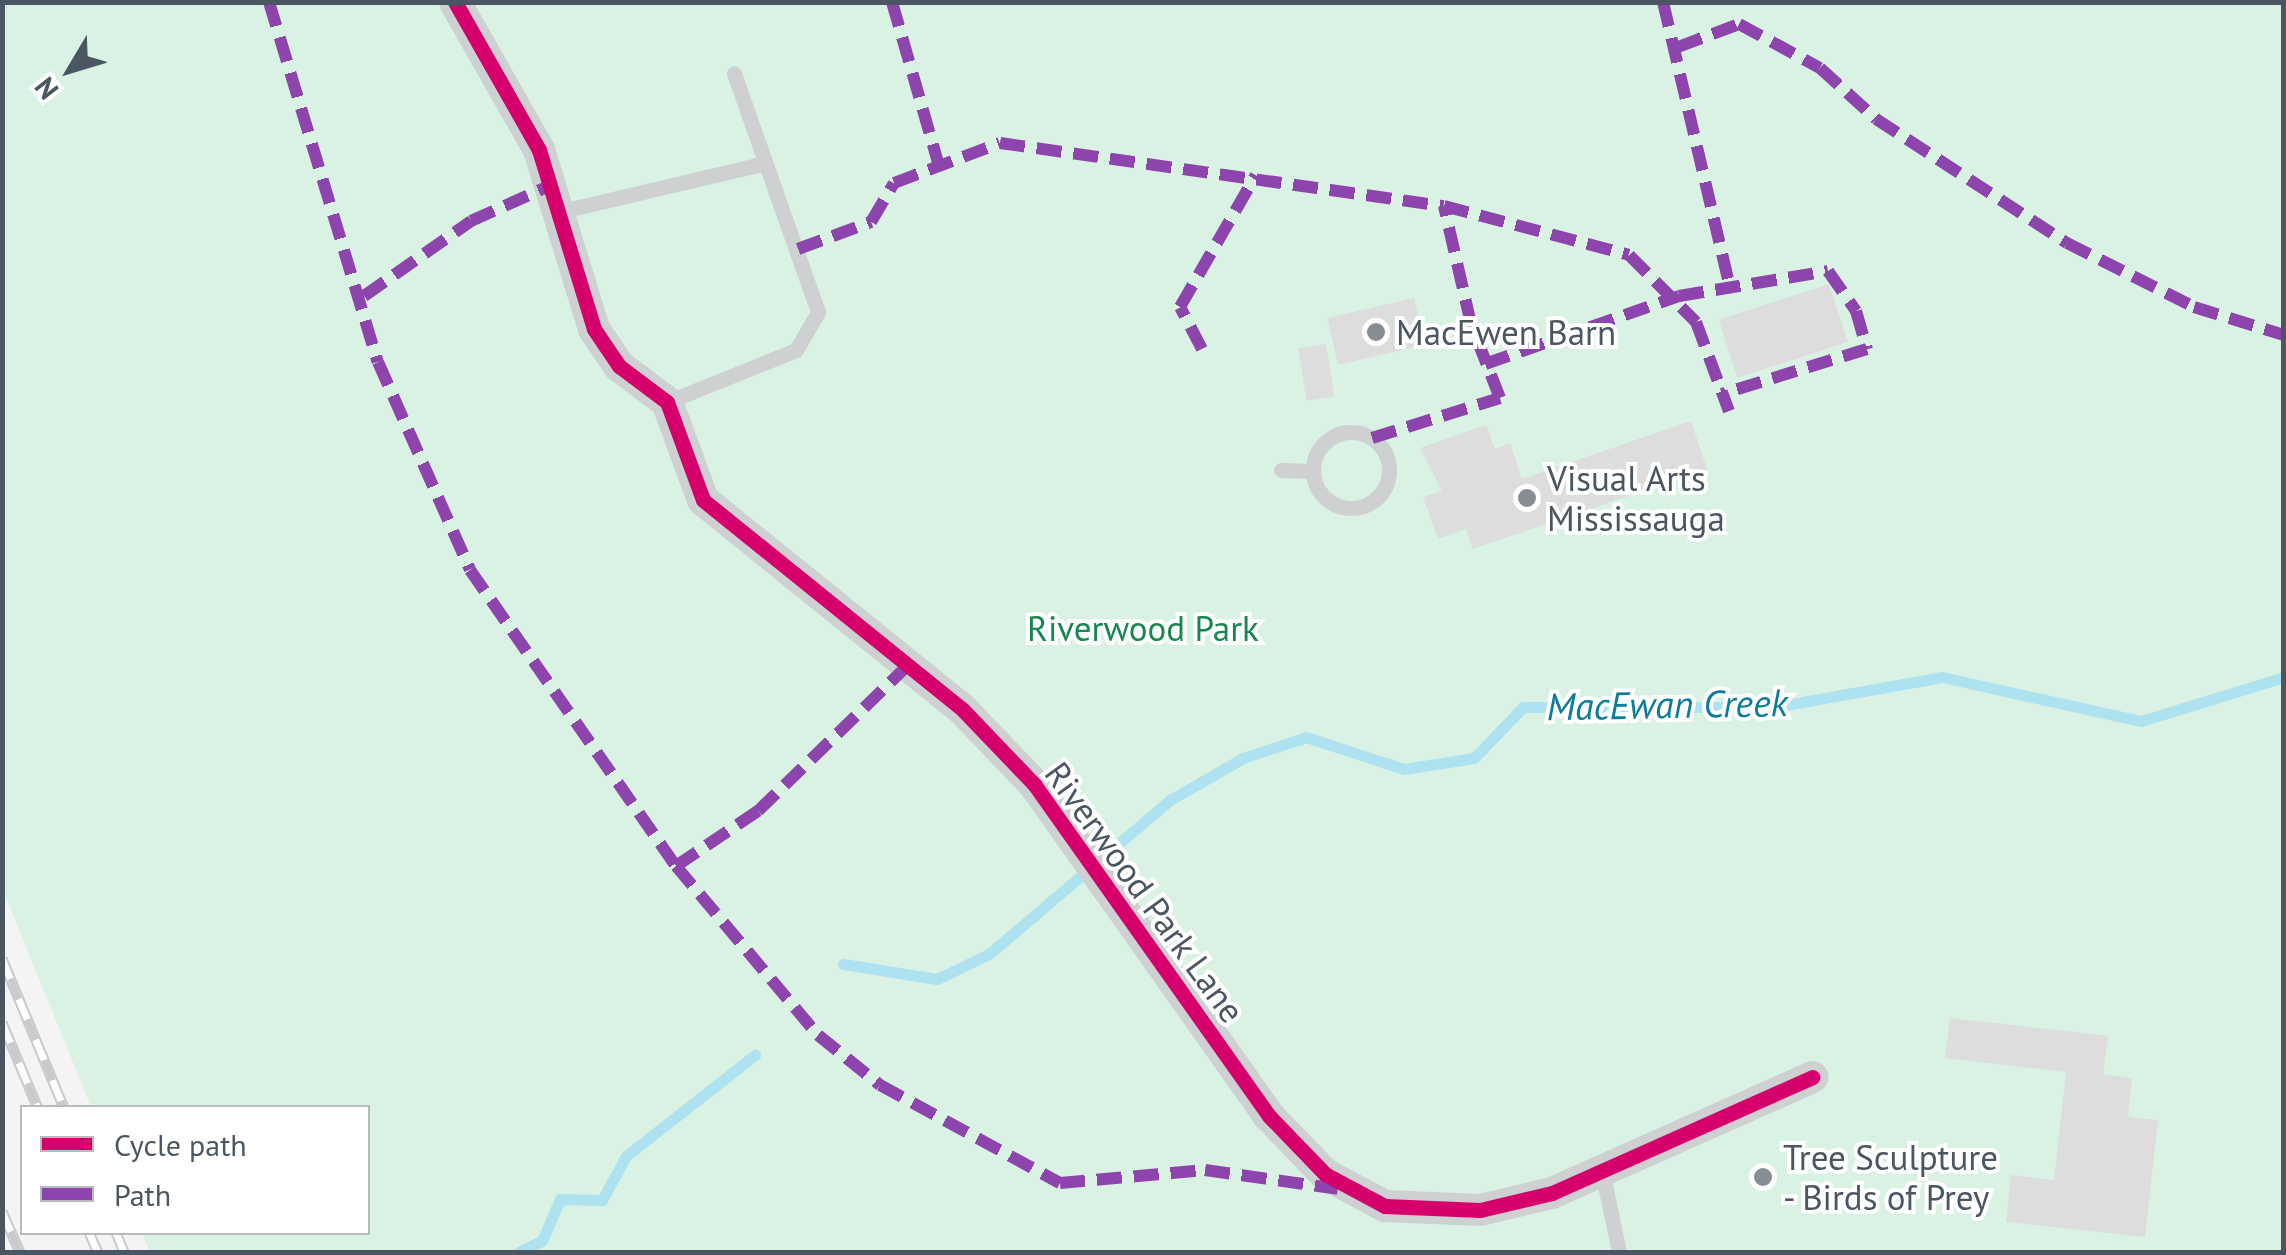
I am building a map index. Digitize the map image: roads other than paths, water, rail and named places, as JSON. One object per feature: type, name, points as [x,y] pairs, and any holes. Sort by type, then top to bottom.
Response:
[{"type":"street","points":[[456,2],[500,68],[558,212],[594,329],[619,366],[667,402]]},
{"type":"street","name":"Riverwood Park Lane","points":[[667,402],[703,500],[962,710],[1034,784],[1136,920],[1268,1116],[1353,1192],[1417,1212],[1480,1210],[1602,1170],[1812,1078]]},
{"type":"lane","points":[[667,402],[796,350],[818,312],[734,73]]},
{"type":"lane","points":[[558,212],[765,163]]},
{"type":"lane","points":[[1350,432],[1381,446],[1389,469],[1374,500],[1352,508],[1330,502],[1313,471],[1327,440],[1350,432]]},
{"type":"lane","points":[[1280,470],[1313,471]]},
{"type":"lane","points":[[1602,1170],[1619,1252]]},
{"type":"waterway","name":"MacEwan Creek","points":[[843,964],[937,979],[989,954],[1170,800],[1243,758],[1306,737],[1404,769],[1474,758],[1523,707],[1774,707],[1942,677],[2141,721],[2284,677]]},
{"type":"waterway","name":"MacEwan Creek","points":[[519,1252],[542,1241],[560,1199],[602,1200],[626,1156],[755,1055]]},
{"type":"railway","points":[[2,958],[63,1105]]},
{"type":"railway","points":[[2,1022],[37,1105]]},
{"type":"railway","points":[[2,1211],[20,1252]]},
{"type":"railway","points":[[90,1235],[98,1252]]},
{"type":"railway","points":[[117,1235],[124,1252]]},
{"type":"place","name":"MacEwen Barn","points":[[1376,332]]},
{"type":"place","name":"Visual Arts Mississauga","points":[[1527,498]]},
{"type":"place","name":"Tree Sculpture - Birds of Prey","points":[[1763,1177]]},
{"type":"park label","name":"Riverwood Park","points":[[1143,628]]}]
